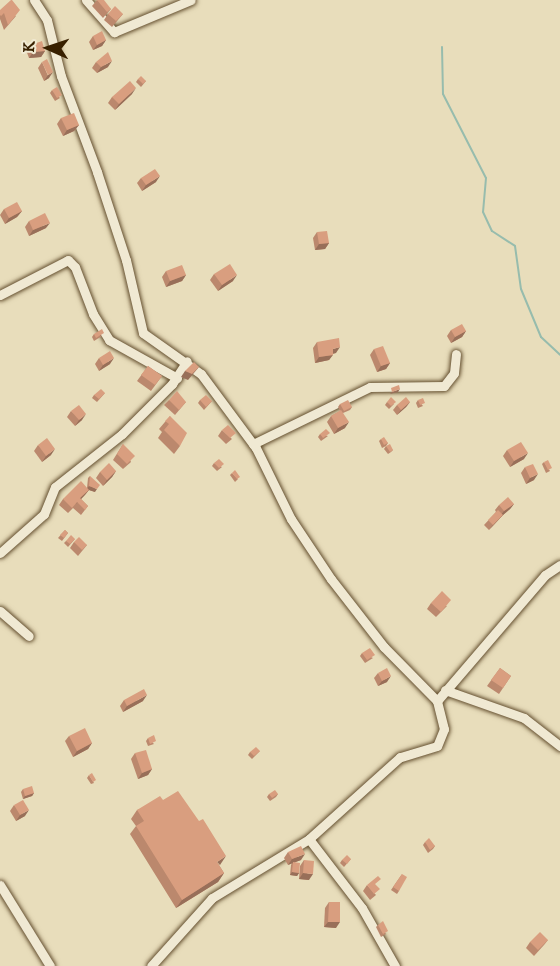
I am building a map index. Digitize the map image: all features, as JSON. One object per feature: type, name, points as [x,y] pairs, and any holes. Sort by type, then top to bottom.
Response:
[{"type":"street","points":[[34,0],[46,20],[61,75],[98,172],[126,260],[143,333],[187,361],[253,444],[291,519],[331,579],[384,647],[437,701],[444,729],[436,746],[400,757],[309,839],[212,898],[151,966]]},
{"type":"street","points":[[86,0],[114,32],[191,0]]},
{"type":"street","points":[[0,294],[68,260],[75,267],[93,314],[109,340],[177,378]]},
{"type":"street","points":[[253,444],[370,387],[444,386],[454,373],[456,354]]},
{"type":"street","points":[[0,553],[44,514],[55,487],[122,434],[177,378],[187,361]]},
{"type":"street","points":[[437,701],[546,575],[560,565]]},
{"type":"street","points":[[0,611],[29,636]]},
{"type":"street","points":[[445,690],[524,718],[560,746]]},
{"type":"street","points":[[309,839],[362,908],[395,966]]},
{"type":"street","points":[[0,885],[50,966]]},
{"type":"building","points":[[11,0],[20,10],[8,25],[4,13],[0,15],[0,10]]},
{"type":"building","points":[[97,0],[104,0],[111,9],[107,12]]},
{"type":"building","points":[[115,6],[123,14],[116,21],[108,14]]},
{"type":"building","points":[[102,31],[106,40],[97,45],[93,36]]},
{"type":"building","points":[[42,41],[45,51],[33,52],[31,45]]},
{"type":"building","points":[[108,52],[112,61],[101,67],[96,62]]},
{"type":"building","points":[[47,59],[53,72],[48,75],[42,62]]},
{"type":"building","points":[[141,76],[146,81],[143,84],[138,79]]},
{"type":"building","points":[[130,81],[136,88],[119,104],[112,97]]},
{"type":"building","points":[[57,87],[62,95],[57,98],[52,90]]},
{"type":"building","points":[[74,113],[79,125],[67,130],[61,118]]},
{"type":"building","points":[[155,169],[160,176],[146,185],[141,178]]},
{"type":"building","points":[[17,202],[22,211],[9,218],[4,209]]},
{"type":"building","points":[[45,213],[50,223],[33,230],[29,221]]},
{"type":"building","points":[[327,231],[329,243],[319,244],[317,232]]},
{"type":"building","points":[[230,264],[237,275],[222,285],[214,274]]},
{"type":"building","points":[[182,265],[186,275],[170,281],[166,271]]},
{"type":"building","points":[[462,324],[466,331],[455,337],[451,330]]},
{"type":"building","points":[[102,329],[104,333],[96,338],[94,334]]},
{"type":"building","points":[[339,338],[340,347],[333,349],[333,355],[319,357],[317,342]]},
{"type":"building","points":[[383,346],[390,363],[381,366],[374,349]]},
{"type":"building","points":[[110,351],[114,358],[103,365],[99,358]]},
{"type":"building","points":[[194,362],[199,367],[192,374],[185,371]]},
{"type":"building","points":[[148,366],[162,376],[155,385],[141,375]]},
{"type":"building","points":[[399,385],[400,389],[392,392],[391,388]]},
{"type":"building","points":[[101,389],[105,393],[99,399],[94,395]]},
{"type":"building","points":[[177,391],[186,402],[179,410],[169,400]]},
{"type":"building","points":[[206,395],[212,401],[206,407],[200,400]]},
{"type":"building","points":[[391,397],[396,402],[391,406],[387,402]]},
{"type":"building","points":[[406,397],[410,402],[401,410],[397,405]]},
{"type":"building","points":[[423,398],[425,403],[420,405],[418,400]]},
{"type":"building","points":[[348,400],[352,407],[344,411],[340,404]]},
{"type":"building","points":[[79,405],[86,414],[79,420],[71,411]]},
{"type":"building","points":[[341,410],[349,422],[338,428],[331,416]]},
{"type":"building","points":[[170,416],[187,433],[180,446],[164,430],[169,424],[165,421]]},
{"type":"building","points":[[228,425],[236,433],[230,438],[222,430]]},
{"type":"building","points":[[326,429],[330,433],[323,438],[320,434]]},
{"type":"building","points":[[384,437],[388,443],[384,445],[381,439]]},
{"type":"building","points":[[47,438],[55,449],[46,456],[38,445]]},
{"type":"building","points":[[521,442],[528,453],[514,461],[507,450]]},
{"type":"building","points":[[123,444],[135,456],[127,464],[117,454]]},
{"type":"building","points":[[390,444],[393,450],[390,452],[386,446]]},
{"type":"building","points":[[219,459],[224,464],[219,468],[214,463]]},
{"type":"building","points":[[548,460],[552,468],[548,470],[544,462]]},
{"type":"building","points":[[109,463],[116,471],[107,480],[100,472]]},
{"type":"building","points":[[533,464],[538,474],[530,478],[525,467]]},
{"type":"building","points":[[235,470],[240,477],[237,479],[232,473]]},
{"type":"building","points":[[90,476],[100,485],[97,489],[89,486]]},
{"type":"building","points":[[81,481],[89,490],[80,498],[88,506],[85,510],[77,502],[72,508],[63,499]]},
{"type":"building","points":[[508,497],[514,504],[504,511],[499,505]]},
{"type":"building","points":[[498,510],[503,515],[493,525],[488,520]]},
{"type":"building","points":[[65,530],[68,533],[64,538],[60,535]]},
{"type":"building","points":[[71,535],[75,539],[70,544],[66,541]]},
{"type":"building","points":[[79,537],[87,545],[82,550],[74,542]]},
{"type":"building","points":[[442,591],[451,600],[441,612],[431,603]]},
{"type":"building","points":[[370,648],[375,655],[367,660],[362,653]]},
{"type":"building","points":[[387,668],[391,676],[382,681],[378,673]]},
{"type":"building","points":[[500,668],[511,676],[503,688],[491,680]]},
{"type":"building","points":[[144,689],[147,695],[127,706],[124,700]]},
{"type":"building","points":[[85,728],[92,743],[77,751],[69,736]]},
{"type":"building","points":[[154,735],[156,741],[150,744],[148,738]]},
{"type":"building","points":[[256,747],[260,751],[254,756],[250,752]]},
{"type":"building","points":[[146,750],[152,769],[142,773],[135,753]]},
{"type":"building","points":[[92,773],[96,780],[93,782],[89,775]]},
{"type":"building","points":[[32,786],[34,793],[25,796],[23,789]]},
{"type":"building","points":[[275,790],[278,794],[272,798],[269,794]]},
{"type":"building","points":[[178,791],[199,821],[203,819],[226,856],[217,862],[224,873],[182,900],[136,826],[144,821],[137,810],[160,796],[163,800]]},
{"type":"building","points":[[23,800],[29,810],[20,815],[14,805]]},
{"type":"building","points":[[429,838],[435,846],[430,850],[425,842]]},
{"type":"building","points":[[301,846],[305,854],[292,859],[288,852]]},
{"type":"building","points":[[347,855],[351,859],[347,864],[342,860]]},
{"type":"building","points":[[304,860],[314,861],[313,874],[303,873]]},
{"type":"building","points":[[293,862],[300,863],[299,873],[292,872]]},
{"type":"building","points":[[402,874],[407,877],[399,891],[393,887]]},
{"type":"building","points":[[378,876],[381,879],[375,884],[380,889],[374,894],[367,885]]},
{"type":"building","points":[[329,902],[340,902],[340,922],[328,922]]},
{"type":"building","points":[[383,921],[388,931],[383,934],[378,925]]},
{"type":"building","points":[[540,932],[548,940],[538,950],[530,942]]},
{"type":"waterway","points":[[442,47],[443,94],[486,178],[483,212],[492,231],[515,246],[521,289],[541,337],[560,355]]}]
